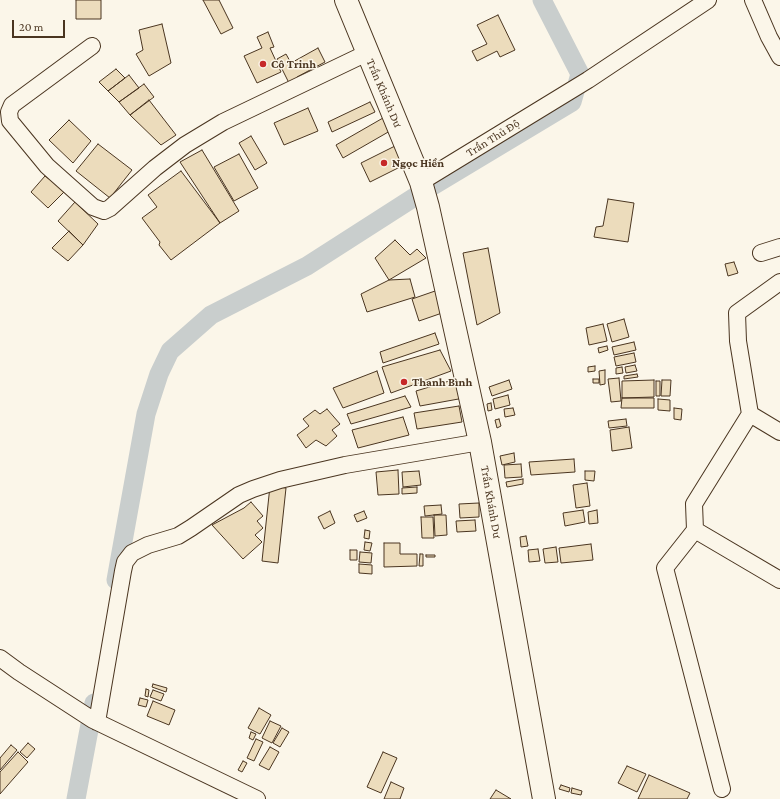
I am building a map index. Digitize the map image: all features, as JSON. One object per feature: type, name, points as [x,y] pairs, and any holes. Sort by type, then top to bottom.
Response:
[{"type":"street","name":"Trần Khánh Dư","points":[[346,0],[421,184],[428,207],[480,442],[544,799]]},
{"type":"street","name":"Trần Thủ Độ","points":[[421,184],[588,80],[708,0]]},
{"type":"street","points":[[753,0],[769,37],[780,57]]},
{"type":"street","points":[[92,46],[12,105],[9,112],[10,121],[47,166],[93,207],[104,211],[110,208],[154,168],[223,122],[367,52]]},
{"type":"street","points":[[761,254],[780,247]]},
{"type":"street","points":[[722,789],[665,568],[695,530],[694,504],[750,414],[738,341],[737,313],[780,282]]},
{"type":"street","points":[[750,414],[780,432]]},
{"type":"street","points":[[91,719],[123,571],[126,562],[132,553],[148,545],[178,536],[238,495],[280,480],[345,465],[480,442]]},
{"type":"street","points":[[695,530],[780,580]]},
{"type":"street","points":[[0,658],[91,719],[257,799]]},
{"type":"building","points":[[76,0],[101,0],[101,19],[76,19]]},
{"type":"building","points":[[203,0],[219,0],[233,28],[221,34]]},
{"type":"building","points":[[498,15],[515,50],[500,57],[497,51],[477,61],[472,51],[487,44],[477,25]]},
{"type":"building","points":[[162,24],[171,63],[149,76],[136,54],[143,50],[139,30]]},
{"type":"building","name":"Cô Trinh","points":[[268,32],[274,47],[270,48],[281,72],[257,83],[244,56],[262,48],[257,37]]},
{"type":"building","points":[[318,48],[325,62],[297,77],[299,81],[290,85],[277,59],[286,54],[291,63]]},
{"type":"building","points":[[116,69],[125,78],[108,91],[99,82]]},
{"type":"building","points":[[129,75],[139,88],[119,102],[108,91]]},
{"type":"building","points":[[144,84],[154,97],[130,115],[119,102]]},
{"type":"building","points":[[149,100],[176,135],[161,145],[130,115]]},
{"type":"building","points":[[370,102],[375,112],[332,132],[328,122]]},
{"type":"building","points":[[308,108],[318,131],[284,145],[274,123]]},
{"type":"building","points":[[383,118],[390,131],[343,158],[336,145]]},
{"type":"building","points":[[69,120],[91,141],[73,163],[49,140]]},
{"type":"building","points":[[251,136],[267,163],[255,170],[239,143]]},
{"type":"building","points":[[98,144],[132,170],[110,198],[76,171]]},
{"type":"building","name":"Ngọc Hiền","points":[[399,144],[408,163],[370,182],[361,163]]},
{"type":"building","points":[[202,150],[239,211],[220,223],[180,162]]},
{"type":"building","points":[[239,154],[258,188],[234,201],[214,167]]},
{"type":"building","points":[[181,171],[220,223],[171,260],[159,245],[160,242],[142,218],[157,207],[148,195]]},
{"type":"building","points":[[45,176],[65,191],[48,208],[31,192]]},
{"type":"building","points":[[608,199],[634,203],[628,242],[594,237],[596,227],[603,226]]},
{"type":"building","points":[[75,202],[98,224],[83,245],[58,221]]},
{"type":"building","points":[[69,231],[83,245],[68,261],[52,248]]},
{"type":"building","points":[[395,240],[410,255],[417,249],[426,258],[389,280],[375,258]]},
{"type":"building","points":[[488,248],[500,313],[477,325],[463,253]]},
{"type":"building","points":[[734,262],[738,273],[728,276],[725,264]]},
{"type":"building","points":[[410,279],[415,297],[367,312],[361,294],[389,280]]},
{"type":"building","points":[[438,290],[445,312],[419,321],[412,299]]},
{"type":"building","points":[[624,319],[629,337],[612,342],[607,324]]},
{"type":"building","points":[[603,324],[607,341],[589,345],[586,328]]},
{"type":"building","points":[[435,333],[439,344],[383,363],[380,352]]},
{"type":"building","points":[[634,342],[636,350],[614,355],[612,347]]},
{"type":"building","points":[[607,346],[608,350],[599,353],[598,348]]},
{"type":"building","name":"Thanh Bình","points":[[440,350],[451,371],[391,393],[382,367]]},
{"type":"building","points":[[634,353],[636,362],[616,366],[614,357]]},
{"type":"building","points":[[635,365],[637,371],[626,373],[625,367]]},
{"type":"building","points":[[595,366],[595,371],[588,372],[588,367]]},
{"type":"building","points":[[622,367],[623,373],[616,374],[616,368]]},
{"type":"building","points":[[605,370],[605,384],[600,385],[599,371]]},
{"type":"building","points":[[377,371],[384,393],[343,408],[333,388]]},
{"type":"building","points":[[637,374],[638,377],[624,379],[624,376]]},
{"type":"building","points":[[619,378],[621,401],[611,402],[608,379]]},
{"type":"building","points":[[456,379],[464,398],[420,406],[416,391]]},
{"type":"building","points":[[593,379],[599,379],[599,383],[593,383]]},
{"type":"building","points":[[509,380],[512,389],[492,396],[489,387]]},
{"type":"building","points":[[654,380],[654,397],[622,398],[622,381]]},
{"type":"building","points":[[662,380],[671,380],[670,396],[661,396]]},
{"type":"building","points":[[656,381],[660,381],[660,396],[656,396]]},
{"type":"building","points":[[508,395],[510,405],[495,409],[493,399]]},
{"type":"building","points":[[405,396],[411,407],[351,424],[347,414]]},
{"type":"building","points":[[622,398],[654,398],[654,408],[621,408]]},
{"type":"building","points":[[658,399],[670,400],[670,411],[658,410]]},
{"type":"building","points":[[491,403],[492,410],[488,411],[487,404]]},
{"type":"building","points":[[459,406],[462,422],[417,429],[414,413]]},
{"type":"building","points":[[513,408],[515,415],[505,417],[504,409]]},
{"type":"building","points":[[674,408],[682,409],[681,420],[674,419]]},
{"type":"building","points":[[327,409],[340,424],[332,430],[337,436],[326,446],[316,440],[306,448],[297,435],[309,426],[303,419],[315,410],[320,414]]},
{"type":"building","points":[[403,417],[409,435],[358,448],[352,430]]},
{"type":"building","points":[[499,419],[501,426],[497,428],[495,420]]},
{"type":"building","points":[[626,419],[627,426],[609,428],[608,421]]},
{"type":"building","points":[[629,427],[632,448],[612,451],[610,430]]},
{"type":"building","points":[[514,453],[515,462],[502,465],[500,456]]},
{"type":"building","points":[[574,459],[575,472],[531,475],[529,462]]},
{"type":"building","points":[[521,464],[522,477],[505,478],[504,465]]},
{"type":"building","points":[[398,470],[399,494],[378,495],[376,472]]},
{"type":"building","points":[[419,471],[421,485],[403,487],[402,472]]},
{"type":"building","points":[[585,471],[595,471],[594,481],[585,480]]},
{"type":"building","points":[[523,479],[523,484],[507,487],[506,482]]},
{"type":"building","points":[[587,483],[590,506],[576,508],[573,485]]},
{"type":"building","points":[[270,486],[286,488],[278,563],[262,561]]},
{"type":"building","points":[[417,487],[417,493],[402,494],[402,488]]},
{"type":"building","points":[[251,502],[263,516],[257,521],[263,528],[255,535],[262,542],[243,559],[212,525],[244,508]]},
{"type":"building","points":[[479,503],[479,517],[460,518],[459,504]]},
{"type":"building","points":[[441,505],[442,514],[425,516],[424,506]]},
{"type":"building","points":[[583,510],[585,522],[565,526],[563,513]]},
{"type":"building","points":[[597,510],[598,523],[589,524],[588,512]]},
{"type":"building","points":[[330,511],[335,523],[324,529],[318,517]]},
{"type":"building","points":[[364,511],[367,518],[357,522],[354,515]]},
{"type":"building","points":[[434,515],[446,515],[447,535],[435,536]]},
{"type":"building","points":[[421,517],[433,517],[434,538],[422,538]]},
{"type":"building","points":[[475,520],[476,531],[457,532],[456,521]]},
{"type":"building","points":[[365,530],[370,531],[369,539],[364,538]]},
{"type":"building","points":[[526,536],[528,546],[521,547],[520,537]]},
{"type":"building","points":[[365,542],[372,543],[370,551],[364,550]]},
{"type":"building","points":[[384,543],[400,543],[400,554],[417,554],[417,566],[384,567]]},
{"type":"building","points":[[591,544],[593,560],[561,563],[559,548]]},
{"type":"building","points":[[556,547],[558,562],[545,563],[543,549]]},
{"type":"building","points":[[538,549],[540,561],[529,562],[528,550]]},
{"type":"building","points":[[350,550],[357,550],[357,560],[350,560]]},
{"type":"building","points":[[360,552],[372,553],[371,563],[359,562]]},
{"type":"building","points":[[420,554],[423,554],[423,566],[419,566]]},
{"type":"building","points":[[426,555],[435,555],[435,557],[426,557]]},
{"type":"building","points":[[359,564],[372,565],[372,574],[359,573]]},
{"type":"building","points":[[153,684],[167,688],[166,692],[152,687]]},
{"type":"building","points":[[146,689],[149,690],[148,697],[145,696]]},
{"type":"building","points":[[153,690],[164,694],[161,701],[150,697]]},
{"type":"building","points":[[140,698],[148,700],[146,707],[138,705]]},
{"type":"building","points":[[153,701],[175,710],[169,725],[147,716]]},
{"type":"building","points":[[259,708],[271,715],[260,734],[248,728]]},
{"type":"building","points":[[270,721],[281,726],[272,743],[262,738]]},
{"type":"building","points":[[282,728],[289,732],[280,747],[273,743]]},
{"type":"building","points":[[251,732],[256,734],[253,740],[249,738]]},
{"type":"building","points":[[256,739],[263,742],[254,761],[247,758]]},
{"type":"building","points":[[28,743],[35,749],[27,758],[20,752]]},
{"type":"building","points":[[11,745],[17,750],[0,770],[0,758]]},
{"type":"building","points":[[270,747],[279,752],[269,770],[259,765]]},
{"type":"building","points":[[18,752],[28,762],[0,794],[0,772]]},
{"type":"building","points":[[383,752],[397,758],[381,793],[367,787]]},
{"type":"building","points":[[243,761],[247,763],[242,772],[238,770]]},
{"type":"building","points":[[627,766],[646,774],[637,792],[618,783]]},
{"type":"building","points":[[649,775],[690,793],[687,799],[638,799]]},
{"type":"building","points":[[391,782],[404,788],[400,799],[384,799]]},
{"type":"building","points":[[561,785],[570,788],[569,792],[559,789]]},
{"type":"building","points":[[572,788],[582,791],[581,795],[571,793]]},
{"type":"building","points":[[496,790],[511,799],[490,799]]},
{"type":"waterway","points":[[116,580],[146,414],[159,374],[170,351],[211,315],[307,266],[424,191],[572,102],[580,74],[542,0]]},
{"type":"waterway","points":[[76,799],[94,703]]},
{"type":"place","name":"Cô Trinh","points":[[263,64]]},
{"type":"place","name":"Ngọc Hiền","points":[[384,163]]},
{"type":"place","name":"Thanh Bình","points":[[404,382]]}]
